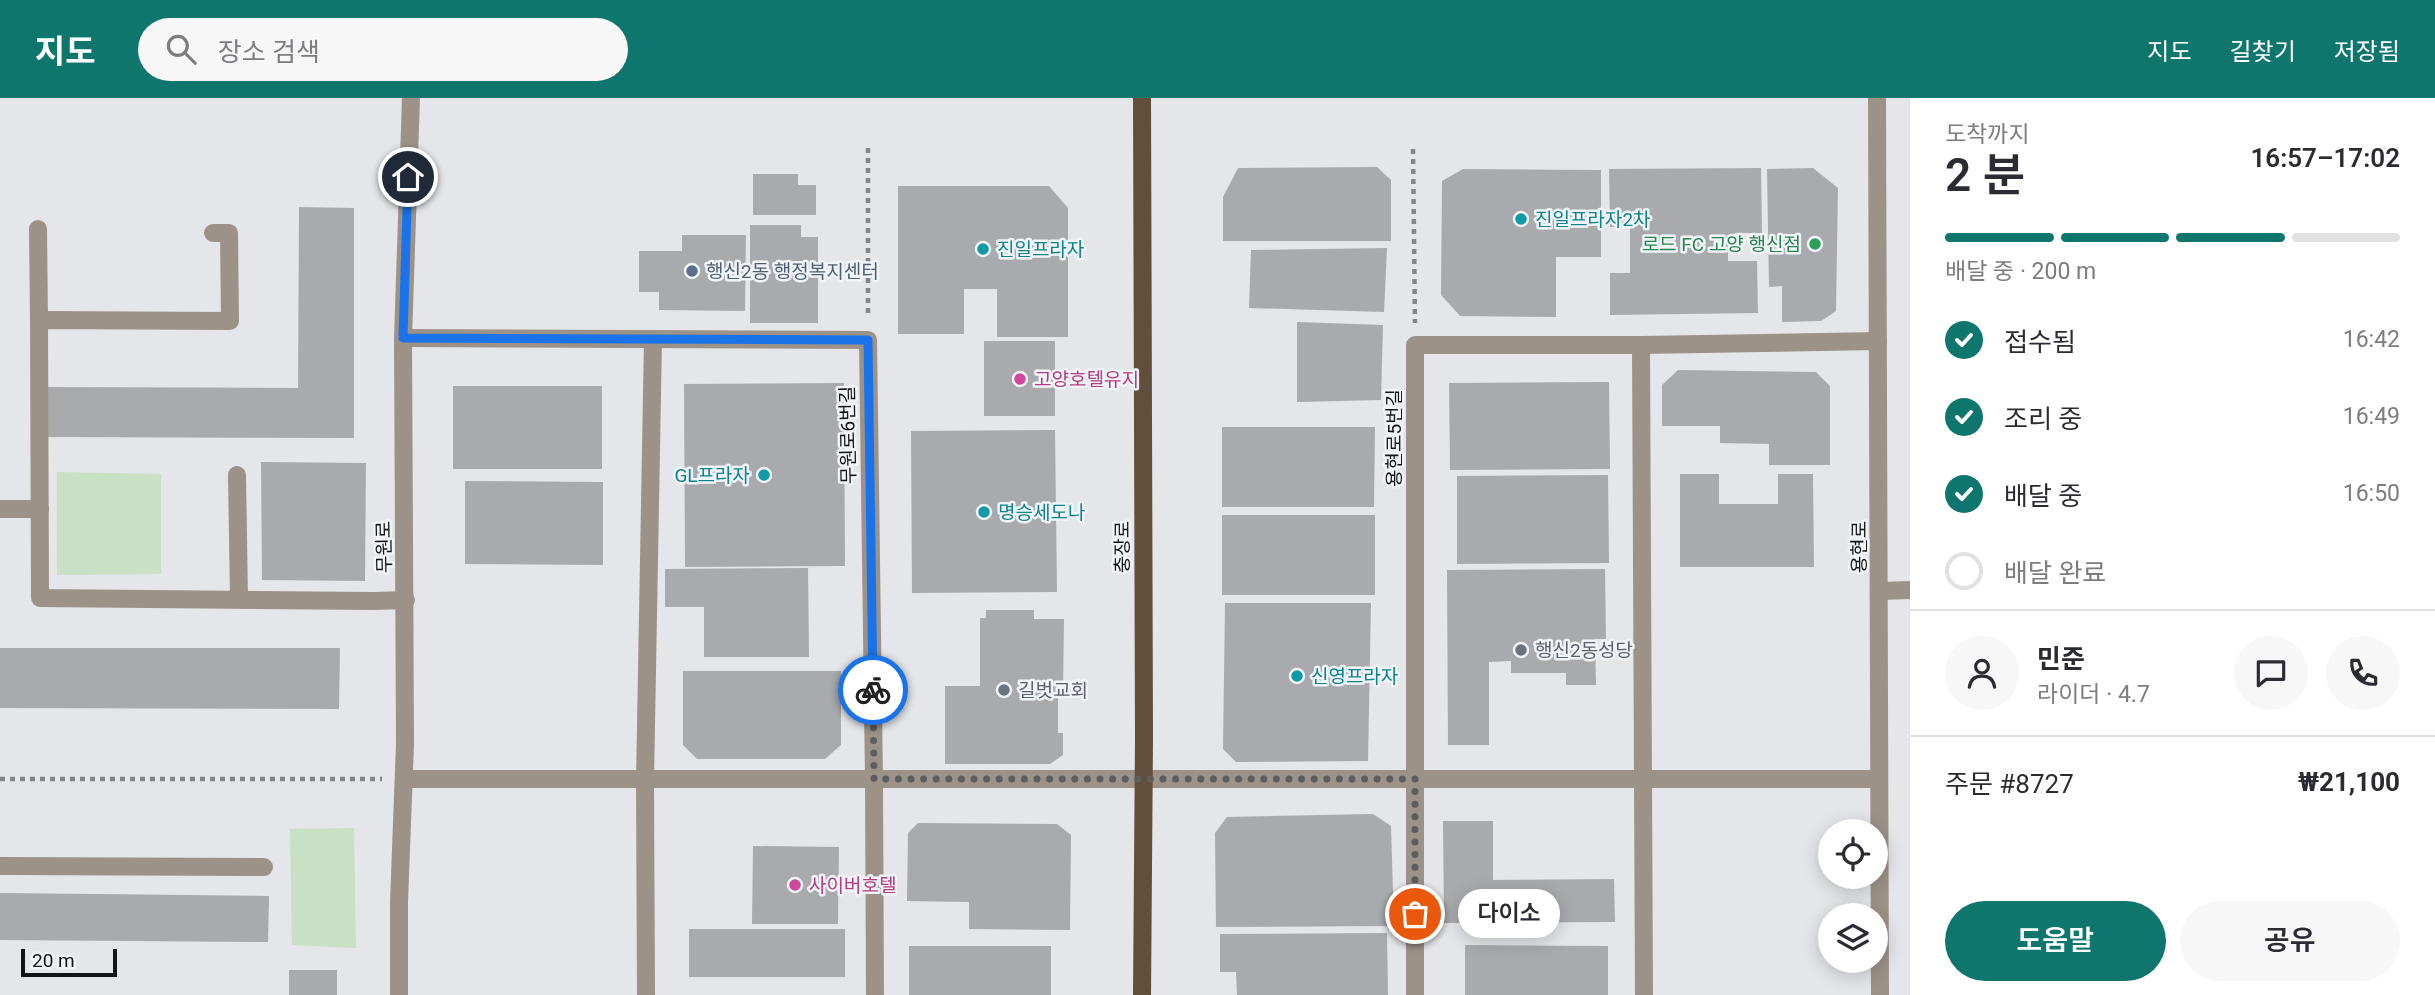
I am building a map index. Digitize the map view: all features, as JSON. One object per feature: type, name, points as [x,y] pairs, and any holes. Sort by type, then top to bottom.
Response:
[{"type":"main road","name":"충장로","points":[[1142,98],[1142,995]]},
{"type":"street","name":"무원로","points":[[399,995],[405,779],[403,338],[411,98]]},
{"type":"street","name":"용현로","points":[[1877,98],[1880,995]]},
{"type":"street","points":[[38,229],[40,598],[406,600]]},
{"type":"street","points":[[39,320],[230,321],[229,233],[213,233]]},
{"type":"street","points":[[403,338],[868,340]]},
{"type":"street","points":[[646,995],[645,781],[653,339]]},
{"type":"street","name":"무원로6번길","points":[[868,340],[875,995]]},
{"type":"street","points":[[1415,345],[1878,341]]},
{"type":"street","name":"용현로5번길","points":[[1415,345],[1415,995]]},
{"type":"street","points":[[1641,345],[1644,995]]},
{"type":"street","points":[[237,475],[239,599]]},
{"type":"street","points":[[0,509],[40,509]]},
{"type":"street","points":[[1880,591],[1910,590]]},
{"type":"street","points":[[405,779],[1879,779]]},
{"type":"street","points":[[0,866],[264,867]]},
{"type":"path","points":[[868,148],[868,340]]},
{"type":"path","points":[[1413,149],[1415,345]]},
{"type":"path","points":[[0,779],[383,779]]},
{"type":"green space","points":[[57,472],[161,474],[161,574],[57,575]]},
{"type":"green space","points":[[354,828],[356,948],[292,945],[290,829]]},
{"type":"building","points":[[1377,167],[1391,180],[1391,241],[1223,241],[1223,197],[1238,168]]},
{"type":"building","points":[[1761,168],[1762,233],[1735,233],[1735,243],[1728,243],[1728,261],[1757,261],[1758,313],[1610,315],[1610,273],[1630,273],[1630,227],[1610,227],[1609,169]]},
{"type":"building","points":[[1813,168],[1838,188],[1836,311],[1821,321],[1782,322],[1782,286],[1769,287],[1767,169]]},
{"type":"building","name":"진일프라자2차","points":[[1463,169],[1601,170],[1601,257],[1556,257],[1556,317],[1460,316],[1441,295],[1442,181]]},
{"type":"building","points":[[753,174],[798,174],[798,185],[816,185],[816,215],[753,215]]},
{"type":"building","name":"진일프라자","points":[[898,186],[1049,186],[1068,208],[1068,337],[997,337],[997,289],[964,289],[964,334],[898,334]]},
{"type":"building","points":[[299,207],[354,208],[354,438],[48,437],[48,387],[298,388]]},
{"type":"building","points":[[750,225],[801,225],[801,237],[818,237],[818,323],[750,323]]},
{"type":"building","name":"행신2동 행정복지센터","points":[[682,235],[746,235],[745,311],[659,310],[659,292],[639,292],[639,251],[682,251]]},
{"type":"building","points":[[1387,248],[1384,312],[1249,308],[1251,250]]},
{"type":"building","points":[[1297,322],[1383,325],[1381,400],[1297,402]]},
{"type":"building","name":"고양호텔유지","points":[[984,341],[1055,341],[1055,416],[984,416]]},
{"type":"building","points":[[1678,370],[1816,372],[1830,386],[1830,465],[1769,465],[1769,444],[1720,443],[1720,426],[1662,426],[1662,385]]},
{"type":"building","points":[[1609,382],[1610,469],[1450,470],[1449,383]]},
{"type":"building","name":"GL프라자","points":[[844,383],[845,566],[685,567],[684,384]]},
{"type":"building","points":[[453,386],[602,386],[602,469],[453,469]]},
{"type":"building","points":[[1222,427],[1375,427],[1374,507],[1222,507]]},
{"type":"building","name":"명승세도나","points":[[1055,430],[1057,592],[912,593],[911,431]]},
{"type":"building","points":[[261,462],[366,463],[365,581],[262,580]]},
{"type":"building","points":[[1680,474],[1719,474],[1719,504],[1778,504],[1778,474],[1813,474],[1814,567],[1680,567]]},
{"type":"building","points":[[1608,475],[1609,563],[1457,564],[1457,476]]},
{"type":"building","points":[[465,481],[603,482],[603,565],[465,564]]},
{"type":"building","points":[[1222,515],[1375,515],[1375,595],[1222,595]]},
{"type":"building","points":[[808,568],[809,657],[704,657],[704,607],[665,607],[665,569]]},
{"type":"building","name":"행신2동성당","points":[[1605,569],[1606,639],[1595,639],[1596,685],[1566,685],[1566,673],[1511,673],[1511,661],[1489,662],[1489,745],[1448,745],[1447,570]]},
{"type":"building","name":"신영프라자","points":[[1225,603],[1371,603],[1368,761],[1236,762],[1223,749]]},
{"type":"building","name":"길벗교회","points":[[986,610],[1034,610],[1034,619],[1064,619],[1063,694],[1058,694],[1058,733],[1063,733],[1063,755],[1050,764],[945,764],[945,686],[980,686],[980,618],[986,618]]},
{"type":"building","points":[[0,648],[340,648],[339,709],[0,708]]},
{"type":"building","points":[[683,671],[841,671],[841,745],[825,759],[697,759],[683,745]]},
{"type":"building","points":[[1373,814],[1391,826],[1394,926],[1216,927],[1215,833],[1227,817]]},
{"type":"building","points":[[1443,821],[1493,821],[1493,880],[1614,879],[1615,922],[1444,923]]},
{"type":"building","points":[[918,823],[1057,824],[1071,835],[1070,930],[969,929],[969,902],[907,901],[908,833]]},
{"type":"building","name":"사이버호텔","points":[[753,846],[839,847],[838,924],[752,924]]},
{"type":"building","points":[[0,893],[269,896],[268,942],[0,940]]},
{"type":"building","points":[[689,929],[845,929],[845,977],[689,977]]},
{"type":"building","points":[[1387,933],[1388,995],[1237,995],[1236,972],[1220,972],[1220,934]]},
{"type":"building","points":[[1465,945],[1608,946],[1608,995],[1465,995]]},
{"type":"building","points":[[909,946],[1051,946],[1051,995],[909,995]]},
{"type":"building","points":[[289,970],[337,970],[337,995],[289,995]]},
{"type":"way so far","points":[[873,690],[874,779],[1415,779],[1415,914]]},
{"type":"place","name":"진일프라자2차","points":[[1521,219]]},
{"type":"place","name":"로드 FC 고양 행신점","points":[[1815,244]]},
{"type":"place","name":"진일프라자","points":[[983,249]]},
{"type":"place","name":"행신2동 행정복지센터","points":[[692,271]]},
{"type":"place","name":"고양호텔유지","points":[[1020,379]]},
{"type":"place","name":"GL프라자","points":[[764,475]]},
{"type":"place","name":"명승세도나","points":[[984,512]]},
{"type":"place","name":"행신2동성당","points":[[1521,650]]},
{"type":"place","name":"신영프라자","points":[[1297,676]]},
{"type":"place","name":"길벗교회","points":[[1004,690]]},
{"type":"place","name":"사이버호텔","points":[[795,885]]},
{"type":"place","name":"다이소","points":[[1415,914]]},
{"type":"route","points":[[408,177],[403,338],[868,340],[873,690]]}]
